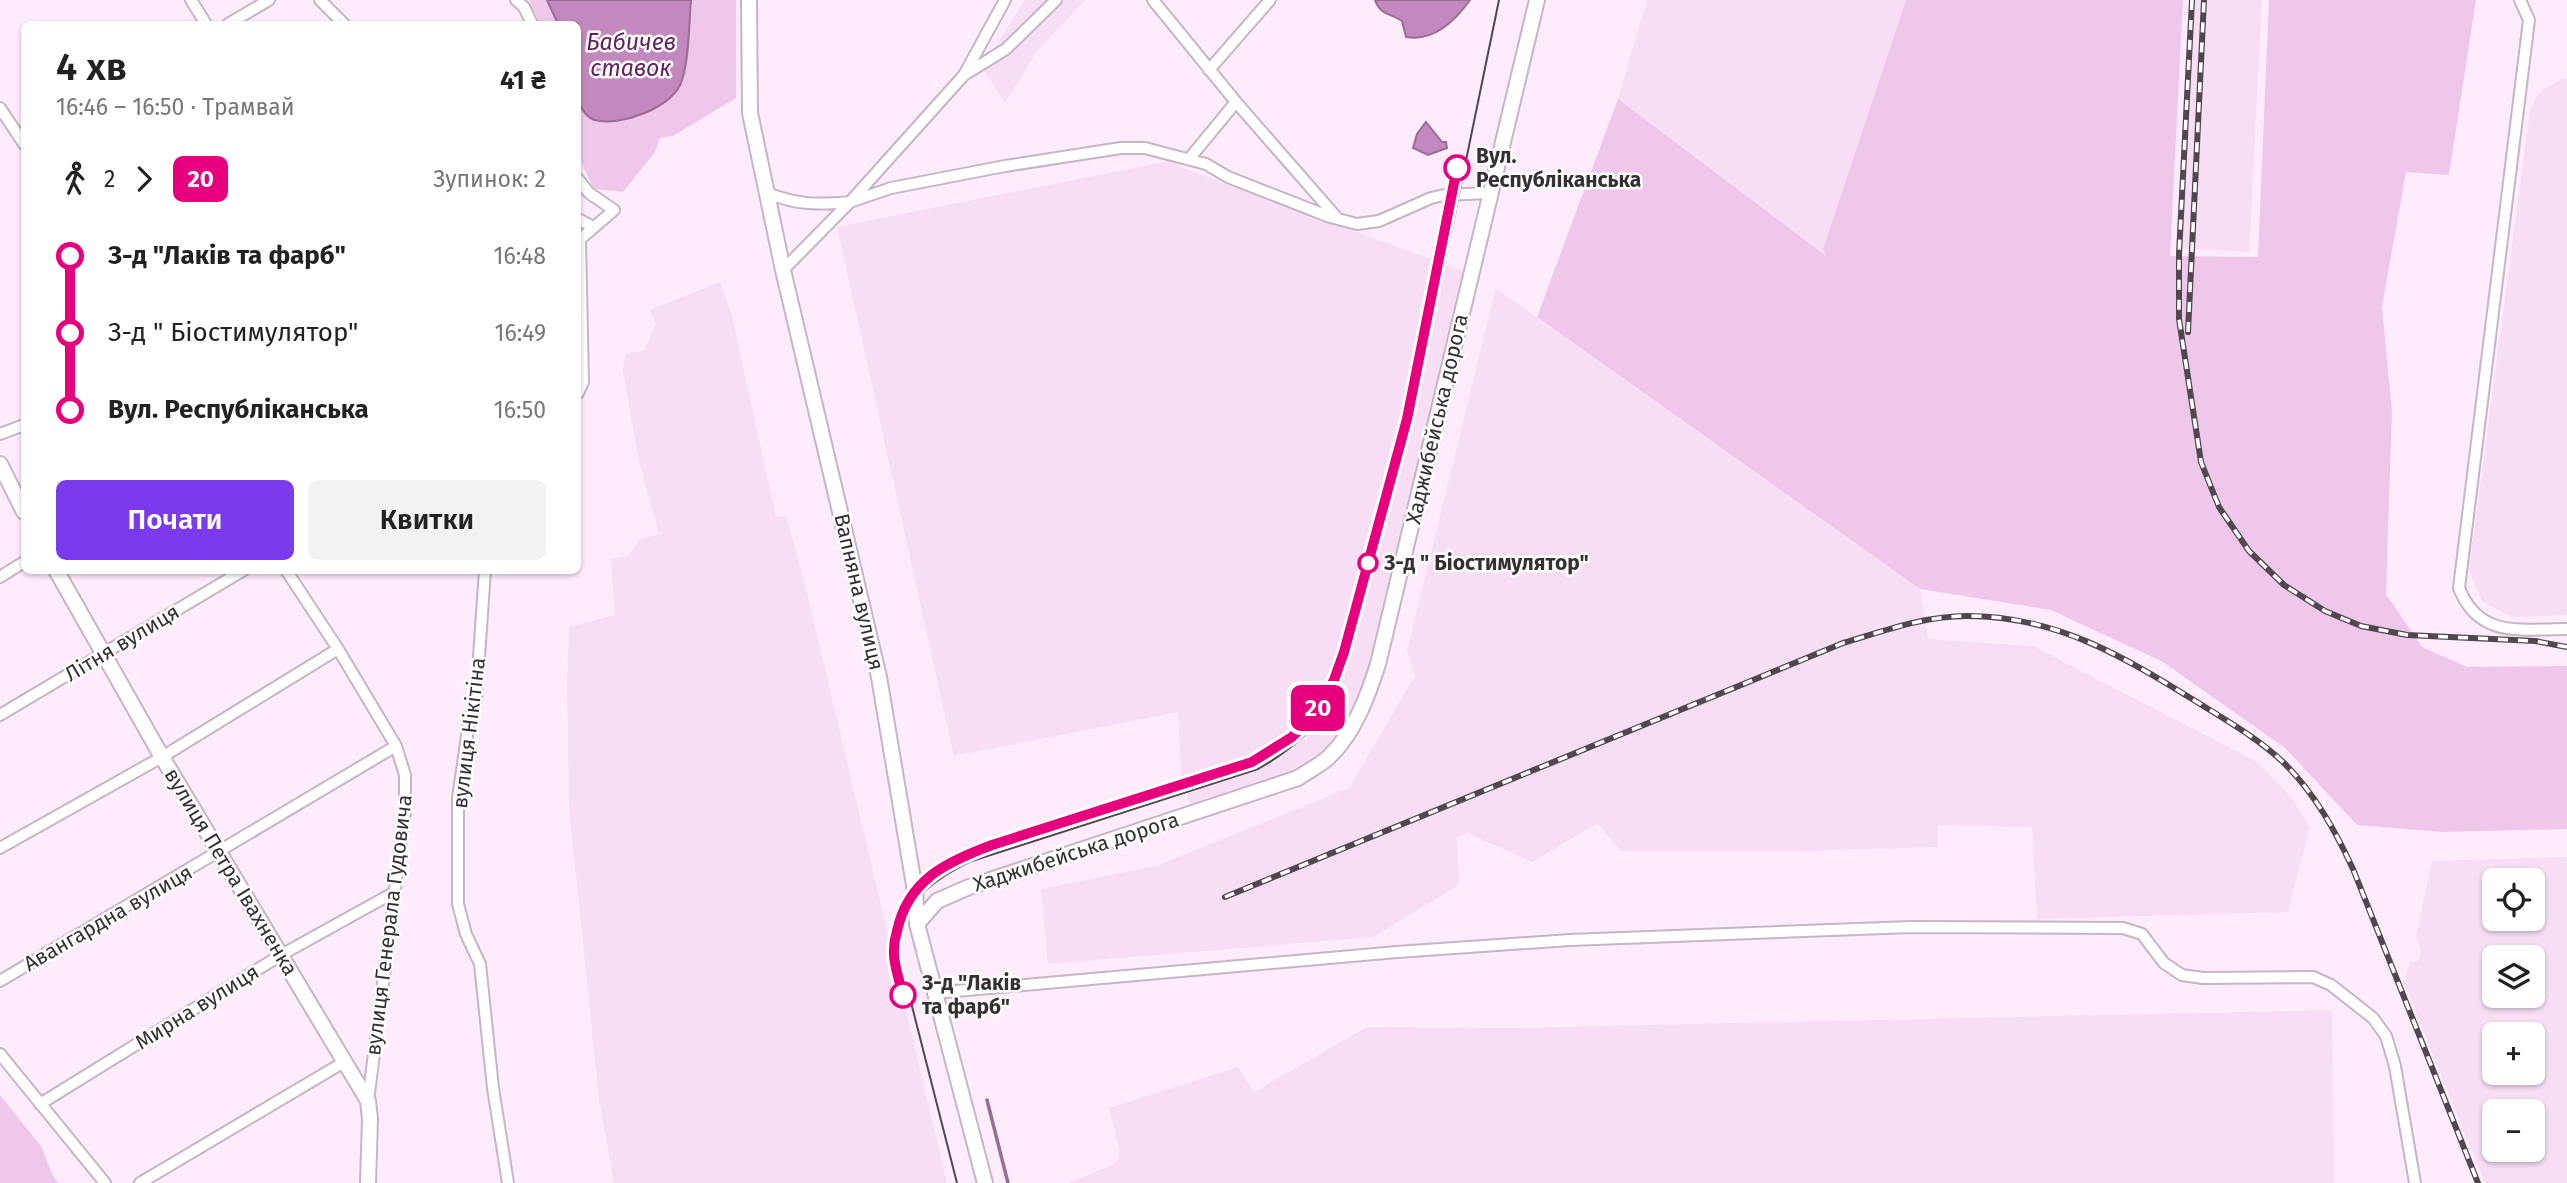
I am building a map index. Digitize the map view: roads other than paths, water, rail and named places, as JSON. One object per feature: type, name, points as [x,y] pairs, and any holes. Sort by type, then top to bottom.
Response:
[{"type":"street","points":[[191,0],[204,21]]},
{"type":"street","points":[[233,21],[269,0]]},
{"type":"street","points":[[320,0],[341,21]]},
{"type":"street","points":[[516,0],[524,7],[530,21]]},
{"type":"street","name":"Вапняна вулиця","points":[[749,0],[750,113],[783,270],[879,677],[915,891],[917,924],[985,1183]]},
{"type":"street","points":[[783,270],[850,202],[964,75],[1005,0]]},
{"type":"street","points":[[964,75],[1006,49],[1056,0]]},
{"type":"street","points":[[1153,0],[1236,102],[1338,219]]},
{"type":"street","points":[[1209,70],[1270,0]]},
{"type":"street","name":"Хаджибейська дорога","points":[[917,924],[937,901],[969,887],[1298,778],[1330,757],[1366,701],[1378,664],[1537,0]]},
{"type":"street","points":[[2520,0],[2529,20],[2459,588],[2466,604],[2477,617],[2491,625],[2508,629],[2567,629]]},
{"type":"street","points":[[1189,159],[1236,102]]},
{"type":"street","points":[[0,108],[21,139]]},
{"type":"street","points":[[0,125],[13,127]]},
{"type":"street","points":[[767,193],[789,201],[817,205],[850,202],[891,188],[1005,166],[1121,148],[1145,148],[1189,159],[1338,219],[1357,224],[1368,223],[1444,194],[1489,193]]},
{"type":"street","points":[[581,183],[589,193],[614,210],[581,238]]},
{"type":"street","points":[[581,221],[593,227]]},
{"type":"street","points":[[581,311],[581,386]]},
{"type":"street","points":[[0,434],[21,426]]},
{"type":"street","points":[[0,464],[21,506]]},
{"type":"street","points":[[0,577],[21,564]]},
{"type":"street","name":"вулиця Петра Івахненка","points":[[58,574],[162,757],[368,1101],[368,1183]]},
{"type":"street","name":"Літня вулиця","points":[[0,715],[237,574]]},
{"type":"street","name":"вулиця Генерала Гудовича","points":[[289,574],[338,649],[396,747],[405,775],[406,794],[368,1101]]},
{"type":"street","name":"вулиця Нікітіна","points":[[485,574],[476,700],[468,722],[458,797],[458,904],[466,934],[480,964],[493,1088],[508,1183]]},
{"type":"street","points":[[0,848],[162,757],[338,649]]},
{"type":"street","name":"Авангардна вулиця","points":[[0,981],[396,747]]},
{"type":"street","name":"Мирна вулиця","points":[[40,1104],[281,955],[393,893]]},
{"type":"street","points":[[933,993],[1397,952],[1570,940],[1911,928],[2123,928],[2142,934],[2164,963],[2182,975],[2203,978],[2313,977],[2331,985],[2373,1018],[2386,1036],[2395,1066],[2415,1183]]},
{"type":"street","points":[[0,1054],[105,1183]]},
{"type":"street","points":[[140,1183],[344,1062]]},
{"type":"water","name":"Бабичев ставок","points":[[547,0],[691,0],[686,62],[677,90],[658,106],[632,118],[606,121],[589,117],[581,106],[581,21],[557,21]]},
{"type":"water","points":[[1375,0],[1470,0],[1442,28],[1416,38],[1406,37],[1402,21],[1383,11]]},
{"type":"water","points":[[1426,122],[1442,142],[1446,142],[1447,148],[1428,155],[1413,148],[1417,134]]},
{"type":"waterway","points":[[987,1100],[1008,1183]]},
{"type":"tram line","points":[[957,1183],[901,963],[903,927],[909,912],[926,889],[969,862],[1258,769],[1306,734],[1327,707],[1349,651],[1412,423],[1499,0]]},
{"type":"tram line","name":"20","points":[[903,995],[894,961],[900,914],[920,884],[934,872],[964,855],[992,845],[1252,762],[1292,737],[1321,704],[1334,680],[1344,652],[1407,419],[1457,168]]},
{"type":"railway","points":[[2192,0],[2179,254],[2179,319],[2201,462],[2219,507],[2249,551],[2284,585],[2325,611],[2361,626],[2407,635],[2535,641],[2567,647]]},
{"type":"railway","points":[[2188,332],[2204,0]]},
{"type":"railway","points":[[1225,897],[1843,643],[1904,625],[1951,617],[2000,618],[2031,623],[2088,642],[2170,685],[2264,746],[2284,763],[2305,787],[2331,826],[2353,869],[2478,1183]]},
{"type":"place","name":"Вул. Республіканська","points":[[1457,168]]},
{"type":"place","name":"З-д \" Біостимулятор\"","points":[[1368,563]]},
{"type":"place","name":"З-д \"Лаків та фарб\"","points":[[903,995]]}]
